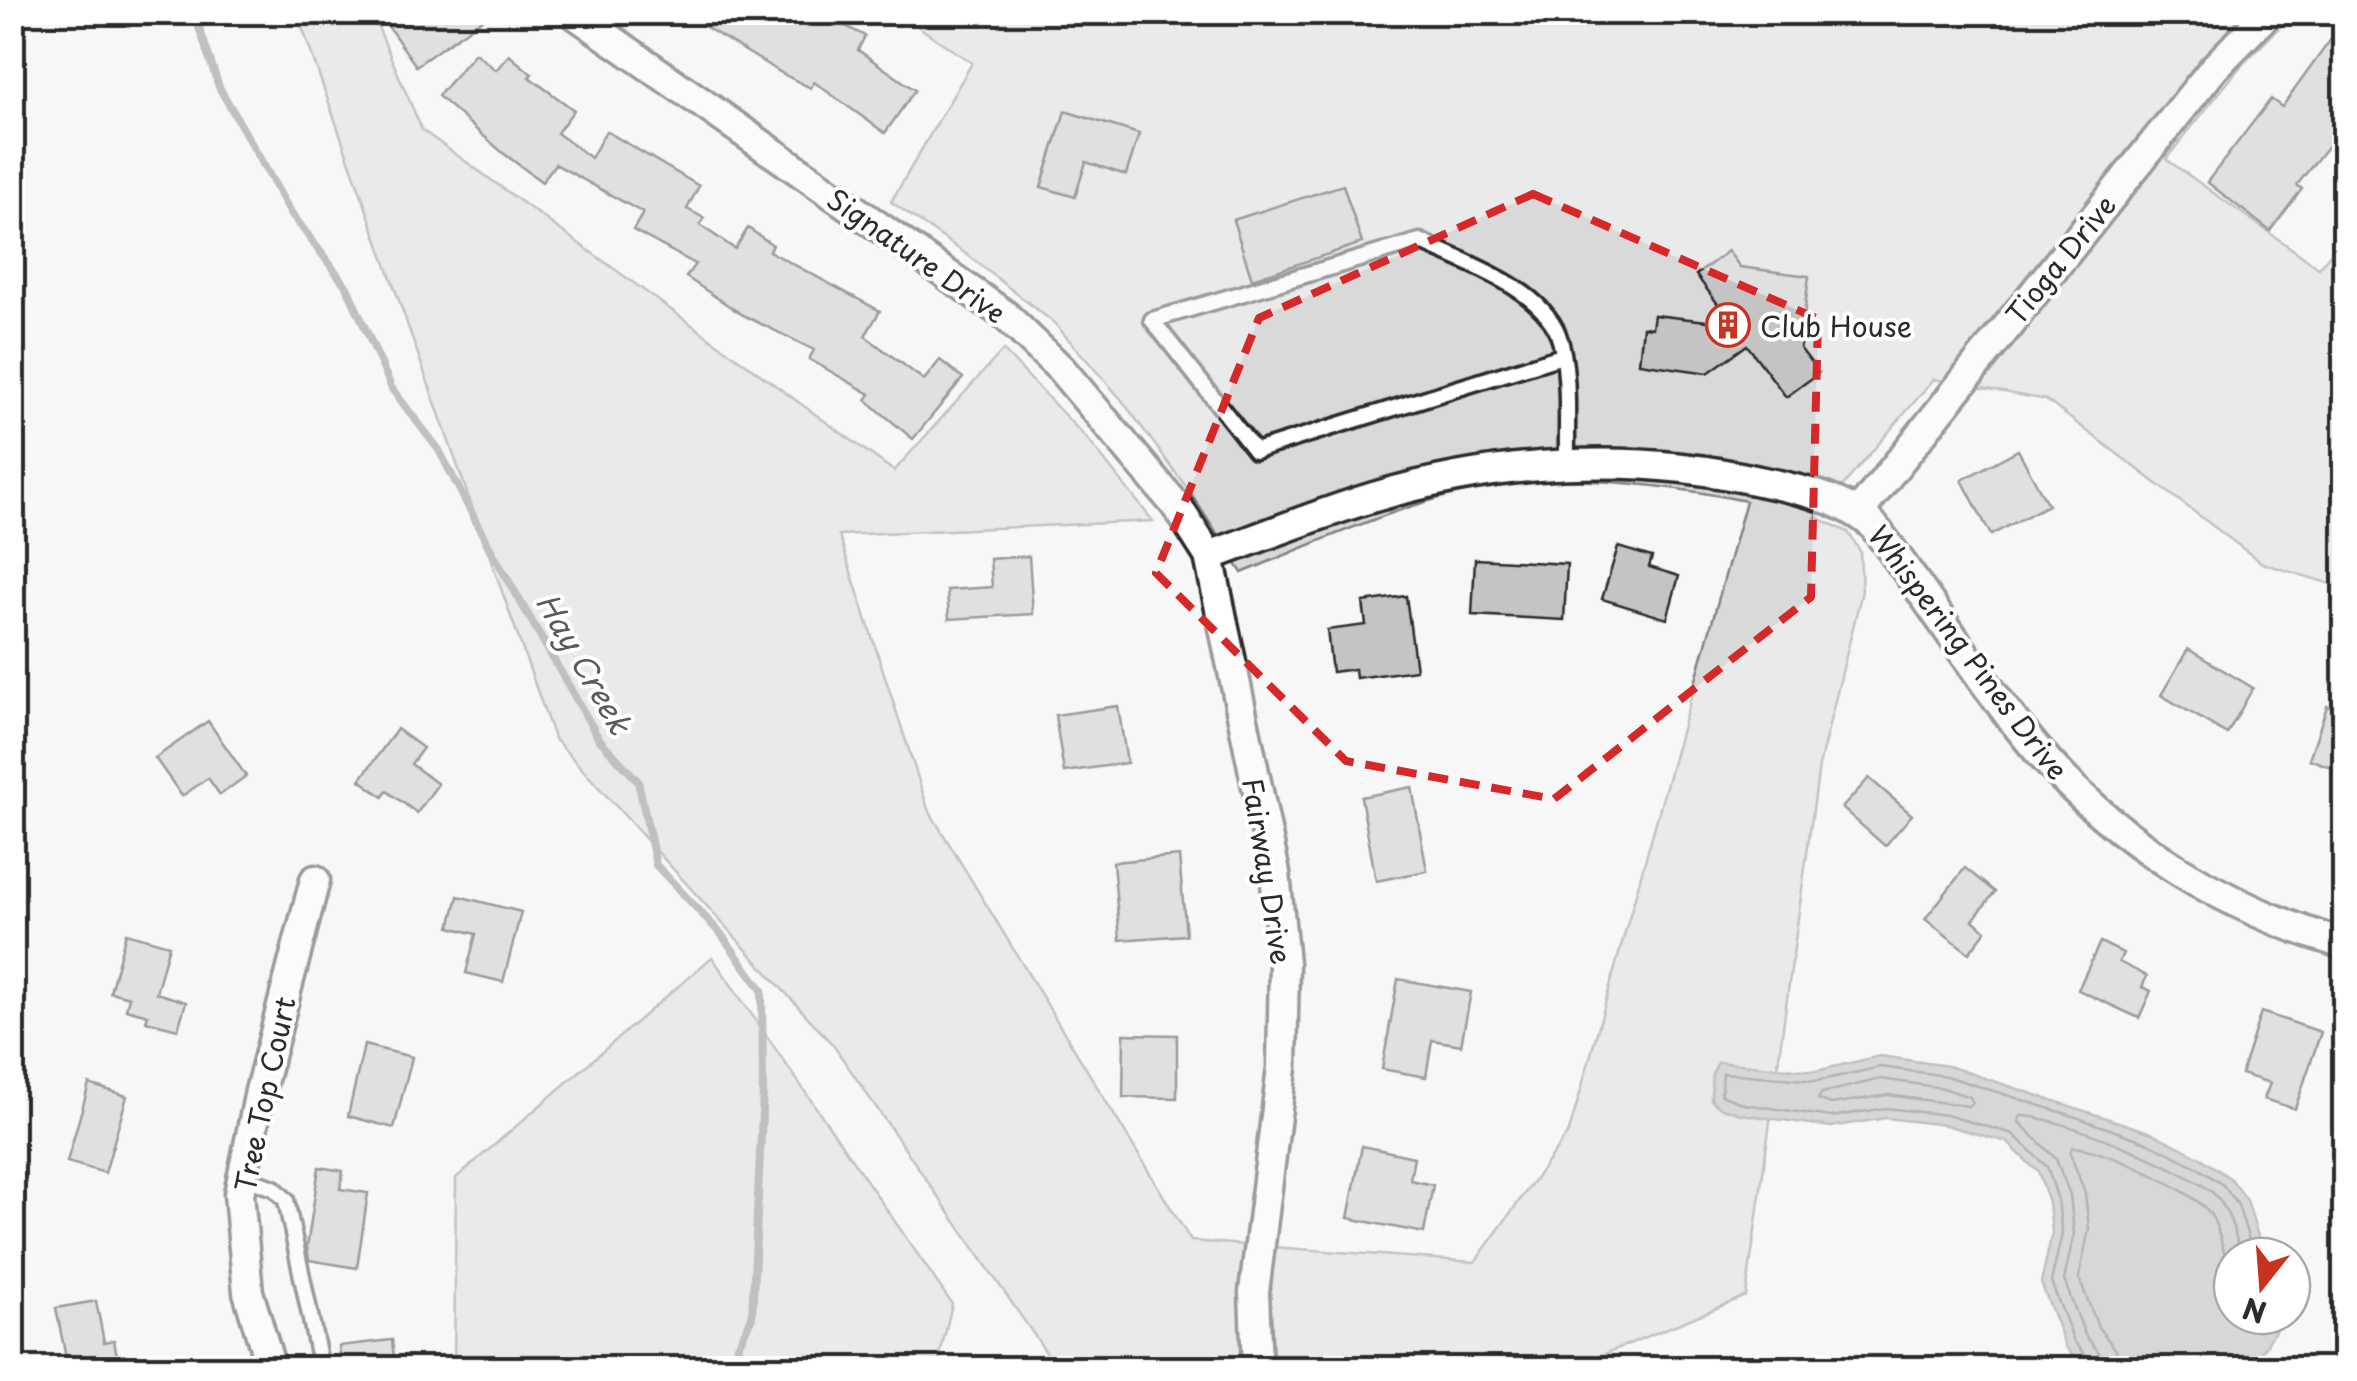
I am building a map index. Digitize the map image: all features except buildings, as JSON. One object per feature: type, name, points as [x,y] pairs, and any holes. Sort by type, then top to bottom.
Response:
[{"type":"street","name":"Signature Drive","points":[[572,12],[588,27],[1005,315],[1061,369],[1179,509],[1209,556]]},
{"type":"street","name":"Tioga Drive","points":[[1859,512],[2214,68],[2269,12]]},
{"type":"street","name":"Whispering Pines Drive","points":[[1209,556],[1420,485],[1567,464],[1612,463],[1728,474],[1810,494],[1859,512],[1884,538],[2038,751],[2113,827],[2165,863],[2240,903],[2344,944]]},
{"type":"street","name":"Fairway Drive","points":[[1209,556],[1275,873],[1284,963],[1282,1068],[1254,1292],[1257,1368]]},
{"type":"street","name":"Tree Top Court","points":[[271,1368],[248,1292],[240,1225],[241,1177],[314,880]]},
{"type":"lane","points":[[1562,356],[1256,451],[1152,320],[1420,241],[1516,288],[1551,320],[1562,356],[1567,464]]},
{"type":"lane","points":[[241,1177],[274,1188],[286,1200],[320,1368]]},
{"type":"highlighted area","points":[[1533,194],[1818,319],[1811,597],[1554,799],[1346,761],[1156,573],[1259,318]]},
{"type":"shaded area","points":[[297,13],[372,13],[422,130],[894,471],[1003,350],[1089,441],[1153,521],[839,535],[928,809],[1191,1241],[1475,1262],[1569,1132],[1746,501],[1619,482],[1567,480],[1502,485],[1388,514],[1242,573],[1190,492],[1121,399],[1054,323],[969,256],[891,202],[972,63],[898,13],[2294,13],[2241,66],[2166,159],[2319,268],[2344,237],[2344,588],[2262,563],[2046,400],[1934,379],[1816,517],[1848,532],[1860,551],[1862,591],[1819,766],[1746,1296],[1570,1368],[1057,1368],[833,1045],[554,738]]},
{"type":"shaded area","points":[[712,957],[952,1304],[937,1368],[454,1368],[456,1178]]},
{"type":"water","points":[[1880,1056],[1948,1066],[2152,1133],[2201,1158],[2231,1179],[2247,1200],[2258,1236],[2212,1236],[2212,1336],[2272,1336],[2253,1368],[2103,1368],[2081,1364],[2066,1347],[2041,1283],[2052,1233],[2049,1203],[2038,1172],[2007,1142],[1945,1125],[1886,1118],[1831,1127],[1741,1114],[1711,1100],[1712,1074],[1718,1062],[1816,1071]]},
{"type":"waterway","name":"Hay Creek","points":[[194,12],[219,87],[291,213],[347,287],[392,389],[439,450],[487,543],[599,739],[638,781],[656,865],[721,934],[762,990],[763,1093],[752,1317],[727,1368]]},
{"type":"place","name":"Club House","points":[[1728,325]]}]
